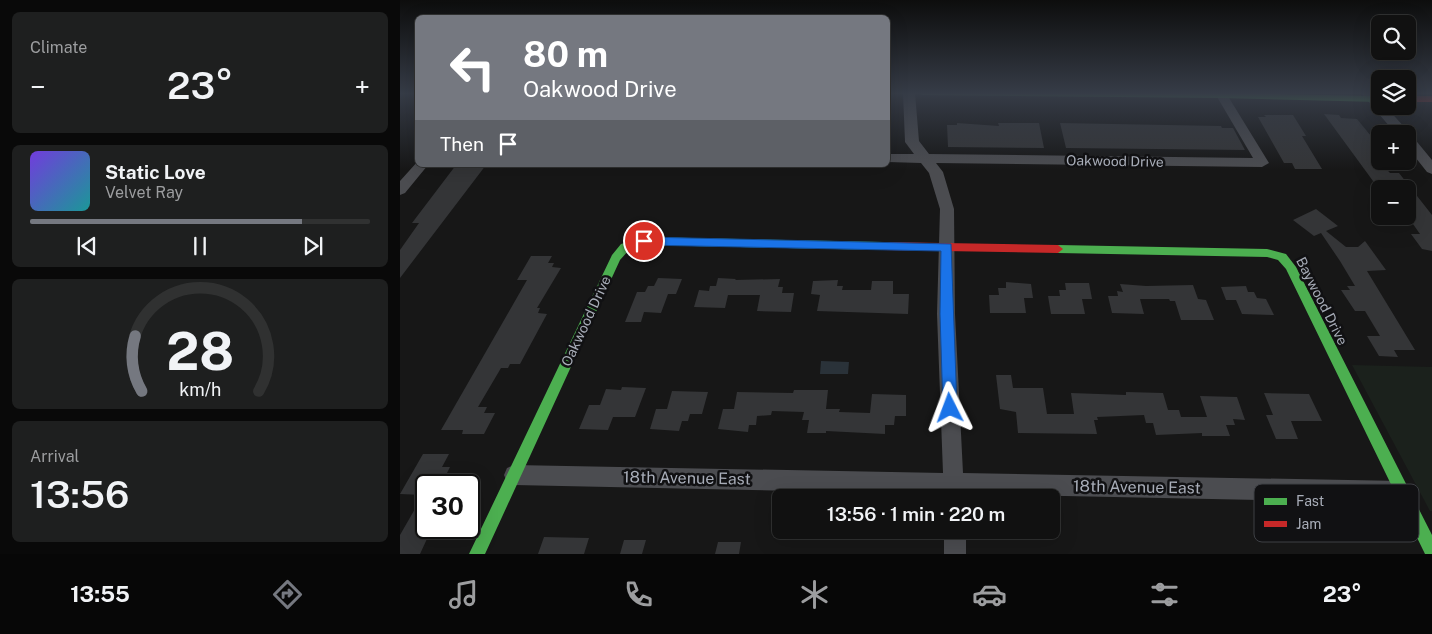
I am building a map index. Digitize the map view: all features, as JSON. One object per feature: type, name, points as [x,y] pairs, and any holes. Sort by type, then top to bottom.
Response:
[{"type":"street","points":[[911,119],[912,142],[936,172],[947,209],[946,314],[954,489]]},
{"type":"street","name":"Oakwood Drive","points":[[890,158],[1262,164],[1236,119]]},
{"type":"street","points":[[1416,150],[1432,169]]},
{"type":"street","points":[[400,190],[419,167]]},
{"type":"street","name":"Oakwood Drive","points":[[477,554],[616,258],[625,247],[644,241],[947,247]]},
{"type":"street","name":"Baywood Drive","points":[[947,247],[1267,253],[1282,257],[1290,267],[1397,484]]},
{"type":"street","name":"18th Avenue East","points":[[514,475],[899,489]]},
{"type":"street","name":"18th Avenue East","points":[[1060,491],[1254,492]]},
{"type":"street","name":"Baywood Drive","points":[[1419,526],[1432,551]]},
{"type":"street","points":[[955,539],[956,554]]},
{"type":"shaded area","points":[[821,361],[849,362],[848,374],[820,374]]},
{"type":"shaded area","points":[[1352,365],[1432,367],[1432,511],[1430,511],[1419,490],[1419,484],[1416,484]]},
{"type":"building","points":[[1259,119],[1295,119],[1306,136],[1302,136],[1322,169],[1295,169],[1292,163],[1284,163]]},
{"type":"building","points":[[1328,119],[1357,119],[1371,136],[1371,170],[1387,170],[1390,173],[1399,173],[1404,180],[1372,180]]},
{"type":"building","points":[[957,123],[999,126],[998,123],[1039,123],[1044,148],[948,147],[947,125],[957,125]]},
{"type":"building","points":[[1060,123],[1221,126],[1222,128],[1233,128],[1245,150],[1066,148]]},
{"type":"building","points":[[454,167],[484,167],[400,278],[400,250],[419,223],[412,223]]},
{"type":"building","points":[[1416,195],[1432,215],[1432,251],[1422,249],[1411,234],[1420,234],[1414,225],[1416,225]]},
{"type":"building","points":[[1316,209],[1338,226],[1326,231],[1346,247],[1358,247],[1365,241],[1386,270],[1367,271],[1415,350],[1394,350],[1398,357],[1379,356],[1367,336],[1380,336],[1365,311],[1355,311],[1341,290],[1350,290],[1347,286],[1355,286],[1340,261],[1321,233],[1314,236],[1293,220]]},
{"type":"building","points":[[531,256],[552,256],[548,263],[554,263],[552,267],[561,268],[537,308],[540,308],[538,313],[547,314],[520,364],[510,364],[508,368],[501,368],[478,407],[487,407],[484,413],[495,413],[484,434],[462,434],[463,430],[441,430],[527,280],[517,280]]},
{"type":"building","points":[[658,278],[682,279],[676,294],[668,294],[661,313],[644,312],[641,322],[625,322],[637,292],[645,292],[648,286],[654,286]]},
{"type":"building","points":[[718,278],[735,280],[780,279],[778,287],[783,287],[782,293],[794,293],[791,312],[757,311],[760,295],[728,295],[725,308],[694,307],[699,290],[709,291],[710,286],[716,286]]},
{"type":"building","points":[[838,280],[837,286],[843,286],[842,290],[871,290],[872,281],[893,281],[893,294],[909,294],[908,314],[817,311],[820,295],[811,294],[813,281]]},
{"type":"building","points":[[1006,282],[1031,284],[1033,298],[1024,298],[1026,313],[990,313],[989,295],[999,295],[998,288],[1006,288]]},
{"type":"building","points":[[1065,283],[1089,283],[1092,299],[1082,299],[1085,314],[1051,314],[1048,296],[1060,296],[1059,290],[1066,290]]},
{"type":"building","points":[[1120,284],[1146,286],[1193,285],[1198,299],[1206,300],[1214,320],[1181,320],[1175,301],[1170,301],[1169,299],[1140,299],[1144,314],[1112,313],[1108,296],[1118,296],[1117,291],[1123,292]]},
{"type":"building","points":[[1246,286],[1248,292],[1254,292],[1257,298],[1266,299],[1274,315],[1242,314],[1236,300],[1226,300],[1221,287]]},
{"type":"building","points":[[996,375],[1011,375],[1013,388],[1043,388],[1047,414],[1074,414],[1071,393],[1126,395],[1126,392],[1163,393],[1168,410],[1179,410],[1181,417],[1207,417],[1200,396],[1237,397],[1245,420],[1233,419],[1235,425],[1226,425],[1230,436],[1202,436],[1202,433],[1156,435],[1153,423],[1146,423],[1144,415],[1097,417],[1098,420],[1094,420],[1097,434],[1018,433],[1016,412],[1000,409]]},
{"type":"building","points":[[622,387],[646,388],[635,417],[613,417],[608,430],[579,429],[589,405],[600,405],[606,389],[621,390]]},
{"type":"building","points":[[794,390],[828,390],[826,409],[840,409],[839,412],[870,413],[872,394],[906,395],[906,416],[895,416],[894,425],[885,425],[885,434],[826,431],[826,433],[807,433],[809,420],[802,420],[804,412],[772,411],[771,415],[757,416],[756,425],[749,425],[748,432],[718,429],[723,409],[734,409],[737,392],[793,393]]},
{"type":"building","points":[[672,391],[708,392],[702,414],[690,414],[688,421],[682,421],[679,431],[650,429],[656,409],[667,409]]},
{"type":"building","points":[[1264,393],[1309,394],[1322,421],[1291,421],[1298,439],[1276,439],[1266,415],[1273,415]]},
{"type":"building","points":[[423,454],[449,454],[442,467],[450,467],[446,474],[415,474],[415,495],[400,494]]},
{"type":"building","points":[[415,509],[415,539],[427,539],[420,554],[400,554],[400,535]]},
{"type":"building","points":[[544,537],[589,538],[584,554],[538,554]]},
{"type":"building","points":[[624,540],[646,540],[642,554],[620,554]]},
{"type":"building","points":[[718,542],[741,542],[739,554],[715,554]]},
{"type":"traffic: fast","points":[[477,554],[616,258],[625,247],[644,241],[883,246]]},
{"type":"traffic: fast","points":[[1058,249],[1267,253],[1282,257],[1290,267],[1398,484]]},
{"type":"traffic: fast","points":[[1419,525],[1432,551]]},
{"type":"traffic: jam","points":[[883,246],[1058,249]]},
{"type":"route","points":[[644,241],[947,247],[946,314],[950,408]]}]
